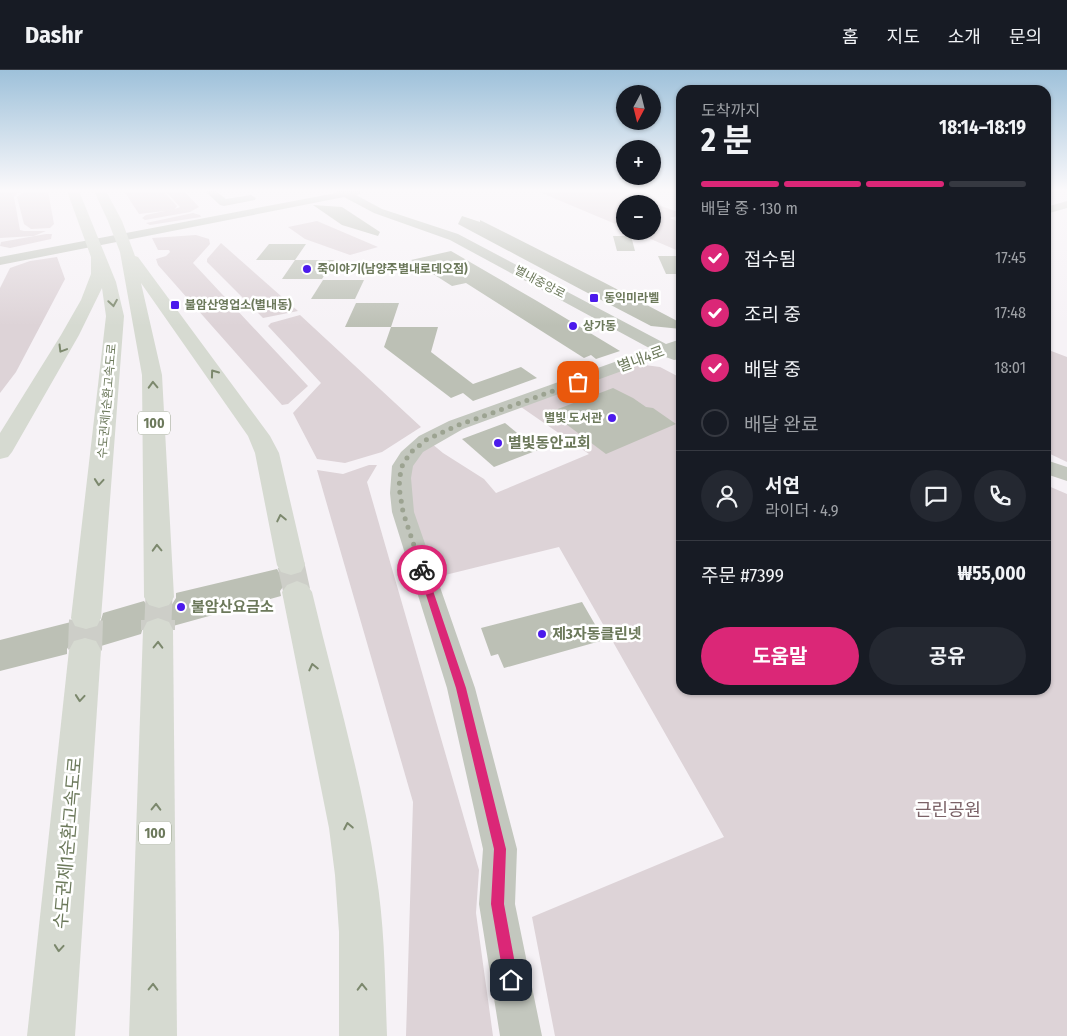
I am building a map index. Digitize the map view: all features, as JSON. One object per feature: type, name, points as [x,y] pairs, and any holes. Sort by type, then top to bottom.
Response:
[{"type":"highway","name":"수도권제1순환고속도로","points":[[51,1036],[85,634],[115,316],[113,299],[91,236]]},
{"type":"highway","name":"100","points":[[121,236],[127,252],[152,375],[158,613],[153,1036]]},
{"type":"highway","points":[[127,252],[259,436],[268,453],[349,828],[356,875],[361,932],[363,1036]]},
{"type":"highway","points":[[0,452],[89,300],[99,274],[98,257]]},
{"type":"street","points":[[0,256],[101,236]]},
{"type":"street","points":[[0,262],[138,236]]},
{"type":"street","name":"별내중앙로","points":[[451,236],[676,352]]},
{"type":"street","name":"별내4로","points":[[521,1036],[497,904],[500,849],[461,688],[403,512],[399,487],[401,468],[410,453],[426,440],[456,426],[676,352]]},
{"type":"street","points":[[1051,468],[1067,475]]},
{"type":"green space","points":[[0,236],[33,236],[0,238]]},
{"type":"green space","points":[[34,236],[52,236],[51,239],[10,248],[0,246],[1,242]]},
{"type":"green space","points":[[200,236],[209,239],[210,244],[193,263],[308,386],[288,404],[282,405],[158,265],[156,259],[166,256],[170,252],[169,250],[158,250],[152,238]]},
{"type":"green space","points":[[301,236],[352,236],[378,247],[350,255]]},
{"type":"green space","points":[[661,236],[676,236],[676,250],[653,240],[661,240]]},
{"type":"green space","points":[[221,243],[298,311],[263,318],[207,262],[207,259]]},
{"type":"green space","points":[[57,257],[65,279],[16,372],[0,393],[0,288],[10,268],[30,261]]},
{"type":"green space","points":[[300,315],[421,427],[382,452],[345,463],[317,459],[293,413],[321,383],[268,326],[271,323]]},
{"type":"green space","points":[[1051,351],[1067,357],[1067,462],[1051,454]]},
{"type":"green space","name":"근린공원","points":[[637,364],[660,367],[676,375],[676,695],[1051,695],[1051,487],[1067,494],[1067,1036],[555,1036],[532,917],[724,837],[559,547],[437,577],[435,571],[430,572],[403,483],[408,462],[431,443],[443,453],[484,479],[496,493],[589,454],[521,407]]},
{"type":"green space","points":[[369,465],[377,465],[367,482],[479,870],[476,913],[493,1036],[406,1036],[413,802],[317,470],[343,474]]},
{"type":"building","points":[[481,236],[512,236],[676,320],[676,328],[651,326]]},
{"type":"building","points":[[613,236],[616,236],[616,240],[632,240],[635,251],[617,251]]},
{"type":"building","points":[[269,244],[306,244],[295,260],[256,260]]},
{"type":"building","points":[[451,251],[620,351],[596,359],[591,355],[584,358],[466,283],[452,286],[411,260]]},
{"type":"building","points":[[658,256],[676,256],[676,274],[666,274]]},
{"type":"building","points":[[295,260],[334,260],[322,279],[282,279]]},
{"type":"building","points":[[323,280],[364,280],[355,299],[311,299]]},
{"type":"building","points":[[356,303],[399,303],[391,327],[345,327]]},
{"type":"building","points":[[391,327],[438,327],[431,352],[473,384],[521,367],[537,378],[473,401],[463,393],[451,398],[384,347]]},
{"type":"building","name":"별빛 도서관","points":[[613,388],[646,407],[653,408],[676,424],[606,454],[550,412]]},
{"type":"building","name":"별빛동안교회","points":[[505,423],[538,450],[494,467],[462,439]]},
{"type":"building","name":"불암산요금소","points":[[277,569],[280,574],[290,577],[302,574],[304,570],[307,583],[296,579],[285,584],[280,591],[281,596],[173,626],[170,620],[157,616],[145,621],[141,634],[101,646],[96,639],[85,636],[74,639],[67,649],[67,654],[0,671],[0,640],[71,622],[75,628],[86,631],[99,627],[103,613],[144,601],[148,607],[160,610],[171,606],[176,598],[176,593]]},
{"type":"building","name":"제3자동클린넷","points":[[582,602],[604,640],[504,668],[498,654],[491,656],[481,628]]},
{"type":"tunnel","points":[[291,565],[297,592]]},
{"type":"tunnel","points":[[158,621],[159,597]]},
{"type":"tunnel","points":[[85,650],[86,620]]},
{"type":"tunnel","points":[[158,621],[158,630]]},
{"type":"way so far","points":[[422,570],[403,512],[399,487],[401,468],[410,453],[426,440],[456,426],[578,382]]},
{"type":"place","name":"죽이야기(남양주별내로데오점)","points":[[307,269]]},
{"type":"place","name":"동익미라벨","points":[[594,298]]},
{"type":"place","name":"불암산영업소(별내동)","points":[[175,305]]},
{"type":"place","name":"상가동","points":[[573,326]]},
{"type":"place","name":"별빛 도서관","points":[[612,418]]},
{"type":"place","name":"별빛동안교회","points":[[498,443]]},
{"type":"place","name":"불암산요금소","points":[[181,607]]},
{"type":"place","name":"제3자동클린넷","points":[[542,634]]},
{"type":"route","points":[[422,570],[461,688],[500,849],[497,904],[511,980]]}]
